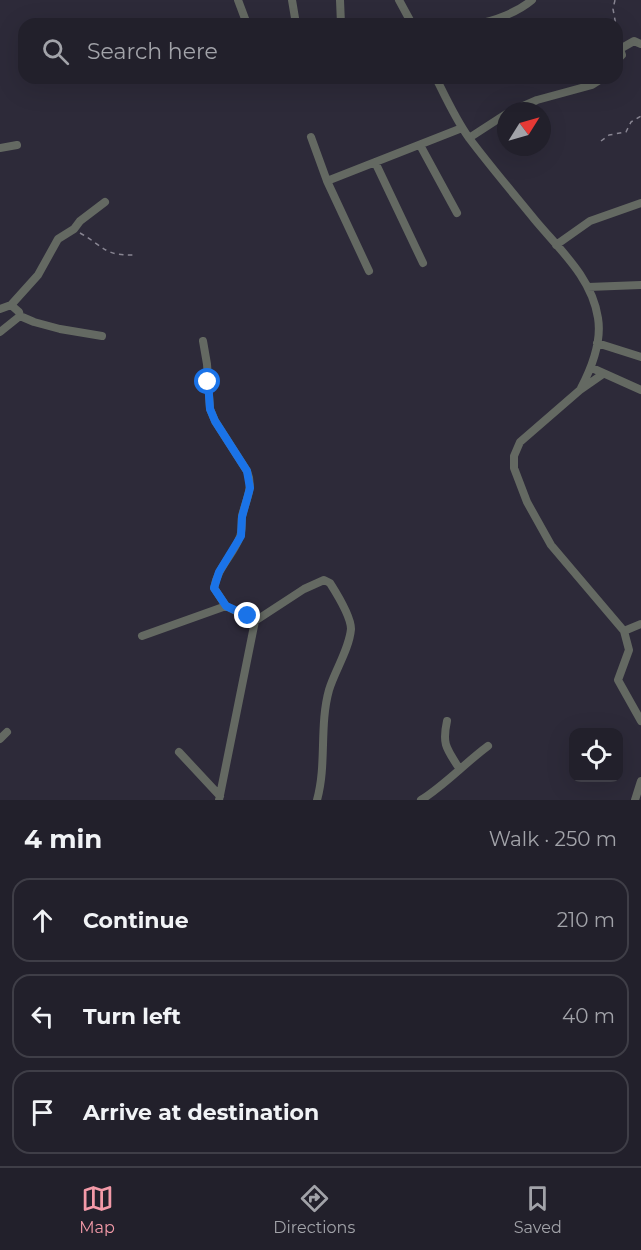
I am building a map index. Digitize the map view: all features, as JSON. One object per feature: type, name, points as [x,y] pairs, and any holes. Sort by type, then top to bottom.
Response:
[{"type":"street","points":[[238,0],[245,18]]},
{"type":"street","points":[[292,0],[295,18]]},
{"type":"street","points":[[340,0],[341,18]]},
{"type":"street","points":[[399,0],[409,18]]},
{"type":"street","points":[[496,18],[520,9],[532,0]]},
{"type":"street","points":[[623,47],[634,41],[641,44]]},
{"type":"street","points":[[439,84],[462,128],[570,259],[588,287],[598,318],[597,343],[592,368],[580,390]]},
{"type":"street","points":[[532,102],[594,84]]},
{"type":"street","points":[[470,138],[497,120]]},
{"type":"street","points":[[327,181],[462,128]]},
{"type":"street","points":[[311,137],[327,181],[369,271]]},
{"type":"street","points":[[0,148],[17,145]]},
{"type":"street","points":[[420,145],[457,213]]},
{"type":"street","points":[[375,162],[423,263]]},
{"type":"street","points":[[0,309],[11,305],[38,275],[58,239],[74,229],[80,221],[105,202]]},
{"type":"street","points":[[556,244],[590,221],[641,203]]},
{"type":"street","points":[[588,287],[641,285]]},
{"type":"street","points":[[11,305],[20,316],[34,322],[102,336]]},
{"type":"street","points":[[0,332],[20,316]]},
{"type":"street","points":[[203,341],[210,409],[250,478],[250,493],[242,517],[241,536],[224,562],[214,586],[226,606],[255,621]]},
{"type":"street","points":[[597,343],[641,357]]},
{"type":"street","points":[[592,368],[641,390]]},
{"type":"street","points":[[603,374],[580,390],[520,442],[514,456],[514,468],[527,502],[551,545],[624,631],[630,650],[618,680],[641,721]]},
{"type":"street","points":[[219,798],[255,621],[304,589],[324,580],[330,583],[341,601],[350,623],[350,631],[329,689],[325,708],[322,766],[316,800]]},
{"type":"street","points":[[142,636],[226,606]]},
{"type":"street","points":[[624,631],[641,624]]},
{"type":"street","points":[[447,720],[443,739],[459,768]]},
{"type":"street","points":[[0,739],[8,732]]},
{"type":"street","points":[[421,800],[433,798],[459,768],[488,746]]},
{"type":"street","points":[[179,752],[219,798]]},
{"type":"street","points":[[635,800],[641,781]]},
{"type":"path","points":[[615,0],[615,18]]},
{"type":"path","points":[[601,141],[609,135],[627,131],[631,122],[641,116]]},
{"type":"path","points":[[74,229],[91,238],[108,253],[118,256],[135,255]]},
{"type":"route","points":[[208,382],[210,409],[215,421],[250,478],[250,493],[242,517],[241,536],[224,562],[214,588],[226,606],[248,616]]}]
